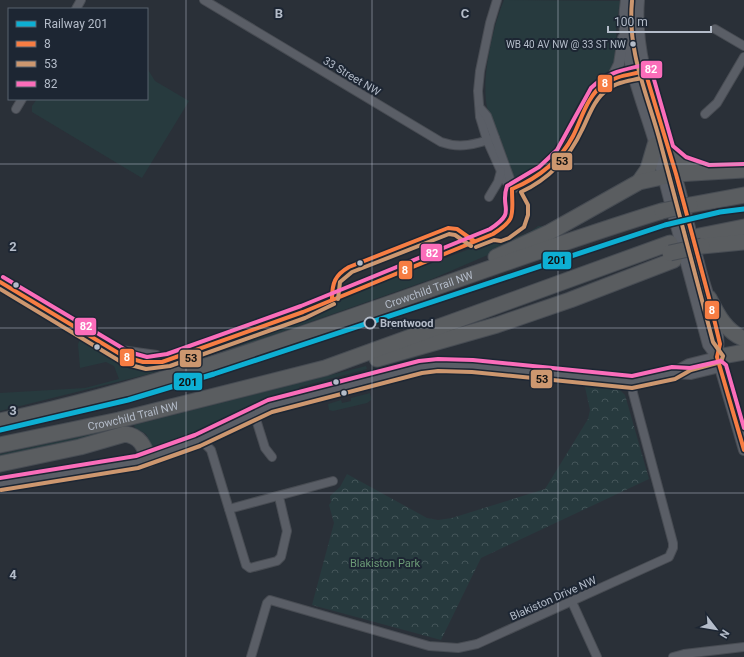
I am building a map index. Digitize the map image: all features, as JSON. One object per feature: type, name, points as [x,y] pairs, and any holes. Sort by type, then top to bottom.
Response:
[{"type":"highway","points":[[639,182],[661,147],[683,162],[708,171]]},
{"type":"highway","points":[[452,282],[463,272],[550,232],[639,182],[669,175],[708,171],[744,170]]},
{"type":"highway","name":"Crowchild Trail NW","points":[[0,421],[108,395],[222,362],[581,236],[662,211],[744,195]]},
{"type":"highway","name":"Crowchild Trail NW","points":[[0,445],[119,420],[325,368],[641,254],[671,252],[702,245],[744,227]]},
{"type":"highway","points":[[702,245],[744,242]]},
{"type":"highway","points":[[702,245],[744,249]]},
{"type":"highway","points":[[325,368],[362,363],[497,325],[570,300],[671,252]]},
{"type":"highway","points":[[709,298],[722,322],[735,334],[744,339]]},
{"type":"highway","points":[[718,362],[744,352]]},
{"type":"highway","points":[[718,362],[744,362]]},
{"type":"highway","points":[[0,464],[80,447],[125,434],[132,435],[139,440],[149,459]]},
{"type":"street","name":"33 Street NW","points":[[204,0],[215,3],[441,142],[460,147],[491,139]]},
{"type":"street","points":[[497,0],[490,23],[480,71],[478,91],[481,109],[480,117],[510,179],[512,189]]},
{"type":"street","points":[[512,189],[532,180],[560,156],[573,136],[589,101],[612,78],[621,59],[626,0]]},
{"type":"street","points":[[639,0],[639,33],[645,71],[661,147],[709,298],[720,344],[718,362]]},
{"type":"street","points":[[624,28],[633,74],[661,147]]},
{"type":"street","points":[[715,29],[744,46]]},
{"type":"street","points":[[705,114],[717,103],[744,57]]},
{"type":"street","points":[[612,78],[645,71]]},
{"type":"street","points":[[16,109],[21,100]]},
{"type":"street","points":[[491,139],[501,171],[506,182],[512,189]]},
{"type":"street","points":[[489,197],[498,182],[501,171]]},
{"type":"street","points":[[669,175],[708,345],[718,362],[744,450]]},
{"type":"street","points":[[0,282],[114,349],[156,358]]},
{"type":"street","points":[[0,484],[84,472],[149,459],[197,441],[254,412],[304,396],[372,379],[438,365],[472,366],[632,382],[673,373],[690,374],[718,362]]},
{"type":"street","name":"Blakiston Drive NW","points":[[251,657],[267,603],[270,600],[429,646],[447,648],[477,644],[665,560],[669,557],[673,548],[632,382]]},
{"type":"street","points":[[254,412],[265,448],[272,457]]},
{"type":"street","points":[[197,441],[205,444],[211,450],[246,565],[250,568],[256,568],[277,561],[281,558],[287,531],[279,497]]},
{"type":"street","points":[[229,509],[273,496],[279,497],[333,481]]},
{"type":"street","points":[[572,602],[597,657]]},
{"type":"street","points":[[673,657],[684,654],[705,654],[744,647]]},
{"type":"green space","points":[[504,0],[620,1],[616,25],[617,42],[613,65],[610,70],[582,97],[552,154],[532,171],[517,178],[513,176],[494,133],[487,107],[486,95],[489,53]]},
{"type":"green space","points":[[148,70],[155,81],[189,101],[142,178],[32,112],[32,106],[36,100],[148,100]]},
{"type":"green space","points":[[538,226],[545,226],[497,251],[432,279],[259,340],[145,375],[0,411],[0,393],[85,388],[119,379],[114,366],[106,362],[80,368],[78,344],[80,339],[108,355],[128,363],[160,366],[304,316],[413,270],[505,236],[513,237],[523,235]]},
{"type":"green space","points":[[366,366],[367,369],[299,387],[299,390],[244,410],[192,435],[155,449],[153,449],[146,434],[135,428],[134,425]]},
{"type":"green space","name":"Blakiston Park","points":[[585,387],[620,390],[625,395],[649,479],[481,558],[441,640],[312,605],[334,523],[329,505],[331,502],[330,496],[340,487],[347,474],[427,518],[438,520],[452,518],[545,489],[588,419],[590,410]]},
{"type":"green space","points":[[370,393],[371,400],[367,403],[333,411],[329,410],[328,404],[341,400],[342,403],[351,401],[351,398]]},
{"type":"green space","points":[[106,431],[106,435],[0,459],[0,454]]},
{"type":"rail line","name":"201","points":[[0,430],[128,400],[214,374],[665,225],[720,212],[744,209]]},
{"type":"transit line","name":"53","points":[[1,490],[138,468],[200,446],[272,412],[422,373],[438,371],[472,372],[632,388],[675,379],[691,370],[721,362],[723,356],[713,342],[661,145],[640,74],[633,39],[631,20],[632,1]]},
{"type":"transit line","name":"53","points":[[476,247],[494,240],[501,241],[509,238],[524,227],[528,215],[528,205],[521,192],[541,181],[557,167],[571,150],[595,103],[603,93],[622,82],[648,76],[651,72],[650,63]]},
{"type":"transit line","name":"82","points":[[3,277],[129,352],[147,357],[167,354],[301,306],[490,229],[506,214],[505,194],[507,186],[539,167],[557,150],[591,88],[609,75],[622,70],[644,65],[651,69],[673,146],[686,157],[709,165],[744,164]]},
{"type":"transit line","name":"8","points":[[512,189],[531,180],[547,168],[562,153],[573,136],[589,101],[598,89],[614,79],[645,71],[676,174],[709,298],[720,344],[717,357],[744,450]]},
{"type":"transit line","name":"8","points":[[0,282],[125,357],[143,362],[162,362],[303,312],[493,234],[501,229],[512,216],[512,189]]},
{"type":"transit line","name":"8","points":[[332,299],[333,288],[337,276],[349,267],[448,228],[457,229],[474,241]]},
{"type":"transit line","name":"53","points":[[338,299],[340,282],[352,272],[449,234],[455,235],[471,246]]},
{"type":"transit line","name":"53","points":[[0,289],[123,363],[146,369],[170,366],[305,318],[334,304]]},
{"type":"transit line","name":"82","points":[[0,478],[136,456],[195,435],[268,400],[419,361],[438,359],[473,360],[632,376],[672,367],[690,368],[721,361],[726,365],[744,428]]},
{"type":"place","name":"WB 40 AV NW @ 33 ST NW","points":[[633,44]]},
{"type":"place","name":"Brentwood","points":[[370,323]]}]
